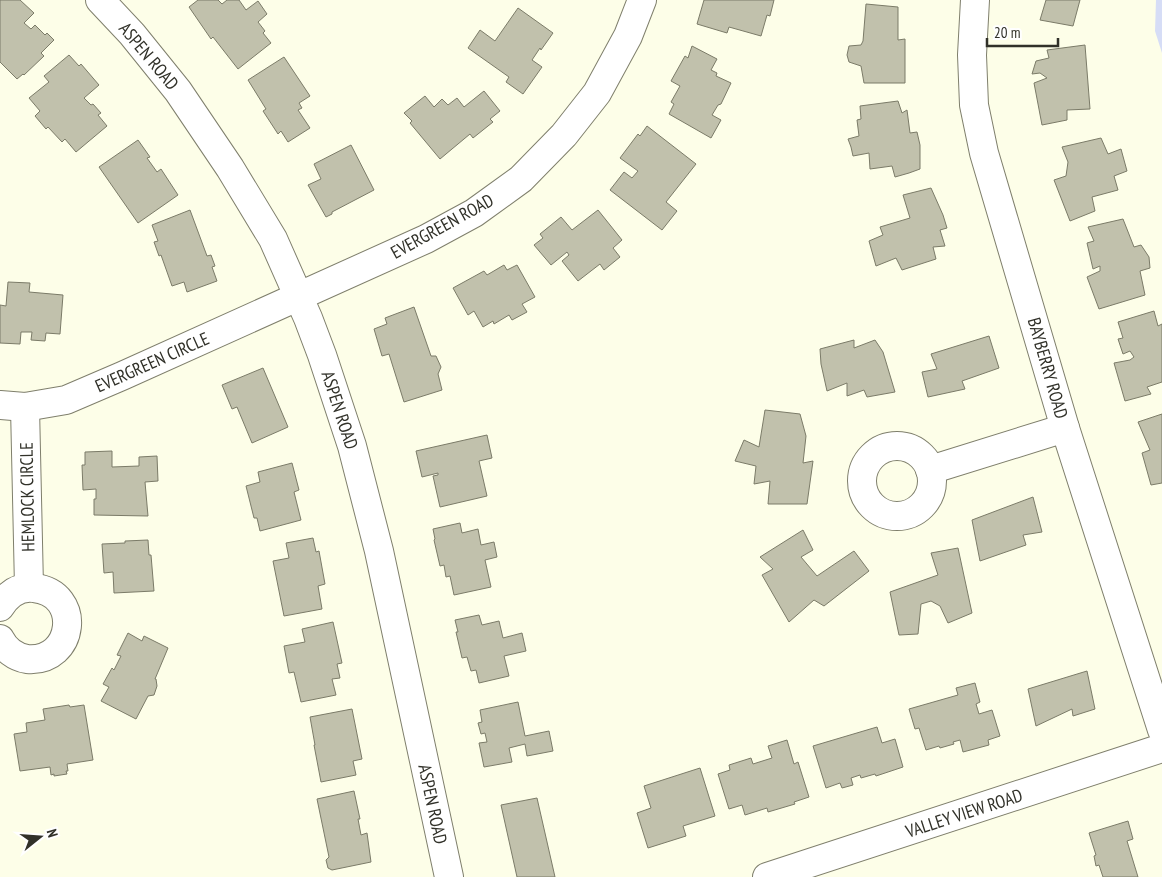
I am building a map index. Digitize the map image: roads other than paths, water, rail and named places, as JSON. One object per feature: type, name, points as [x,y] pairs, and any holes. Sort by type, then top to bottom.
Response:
[{"type":"street","name":"ASPEN ROAD","points":[[100,0],[132,34],[178,91],[230,168],[273,239],[299,296],[322,355],[352,446],[379,551],[449,877]]},
{"type":"street","name":"EVERGREEN ROAD","points":[[299,296],[432,236],[474,213],[521,179],[564,135],[597,94],[628,36],[642,0]]},
{"type":"street","name":"BAYBERRY ROAD","points":[[975,0],[972,56],[974,105],[984,153],[1065,428],[1162,730]]},
{"type":"street","name":"EVERGREEN CIRCLE","points":[[12,406],[66,400],[299,296]]},
{"type":"street","name":"HEMLOCK CIRCLE","points":[[12,406],[29,587]]},
{"type":"street","points":[[930,470],[1065,428]]},
{"type":"street","points":[[0,607],[11,593],[29,587],[41,588],[61,602],[67,614],[68,626],[65,638],[58,648],[48,655],[36,659],[12,654],[3,646],[0,639]]},
{"type":"street","name":"VALLEY VIEW ROAD","points":[[767,877],[807,871],[1162,748]]},
{"type":"water","points":[[1156,0],[1162,0],[1162,53],[1155,31]]}]
